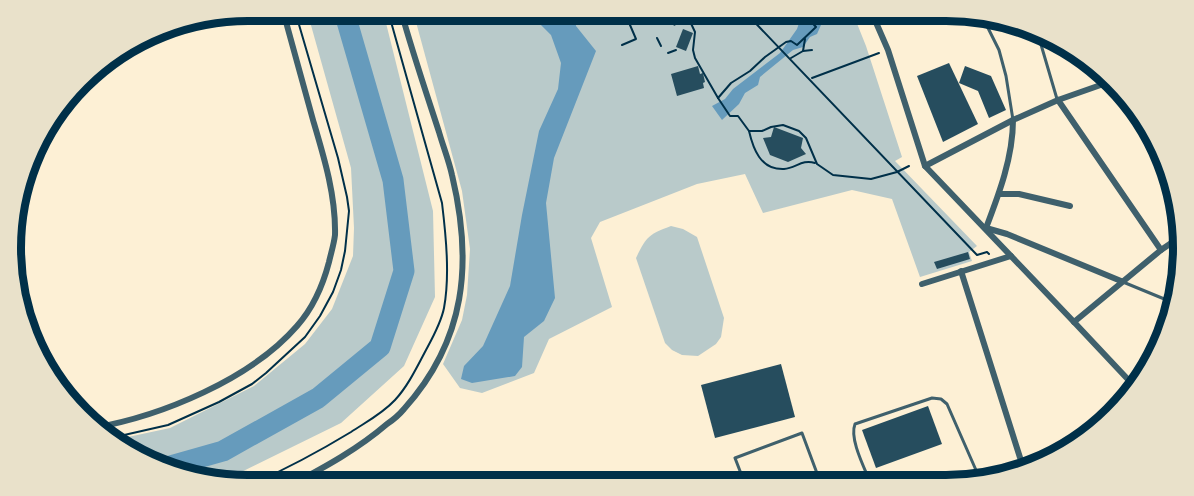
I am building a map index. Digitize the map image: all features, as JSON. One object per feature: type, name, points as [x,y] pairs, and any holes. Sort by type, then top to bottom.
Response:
[{"type":"street","points":[[107,426],[184,401],[229,379],[266,356],[298,326],[324,282],[335,238],[328,172],[286,21]]},
{"type":"street","points":[[309,475],[372,437],[404,410],[441,356],[461,297],[464,258],[462,223],[454,184],[404,21]]},
{"type":"street","points":[[876,21],[888,50],[925,166],[1130,381]]},
{"type":"street","points":[[925,166],[1013,120],[1058,100],[1104,84]]},
{"type":"street","points":[[1058,100],[1161,250]]},
{"type":"street","points":[[986,228],[999,194],[1013,136],[1013,120]]},
{"type":"street","points":[[999,194],[1019,194],[1070,206]]},
{"type":"street","points":[[986,228],[1007,234],[1122,281]]},
{"type":"street","points":[[1074,321],[1173,242]]},
{"type":"street","points":[[922,284],[1011,255]]},
{"type":"street","points":[[961,271],[1021,462]]},
{"type":"lane","points":[[986,24],[999,50],[1013,120]]},
{"type":"lane","points":[[1040,41],[1058,100]]},
{"type":"lane","points":[[1122,281],[1167,300]]},
{"type":"lane","points":[[868,475],[853,437],[855,424],[932,398],[941,399],[947,404],[976,473]]},
{"type":"lane","points":[[742,475],[735,458],[802,433],[818,475]]},
{"type":"path","points":[[120,436],[168,425],[252,384],[305,337],[320,316],[333,291],[345,251],[347,196],[298,21]]},
{"type":"path","points":[[271,475],[334,443],[376,418],[396,400],[436,332],[444,308],[446,274],[442,203],[391,21]]},
{"type":"path","points":[[622,45],[636,39],[628,21]]},
{"type":"path","points":[[690,21],[695,32],[693,50],[695,58],[730,116],[738,116],[749,131],[753,148],[763,162],[783,169],[808,161],[833,175],[871,179],[909,166]]},
{"type":"path","points":[[755,21],[977,255],[987,252],[995,261]]},
{"type":"path","points":[[718,98],[731,82],[750,71],[786,42],[791,41],[797,45],[816,27],[811,21]]},
{"type":"path","points":[[803,51],[806,37]]},
{"type":"path","points":[[657,38],[661,46]]},
{"type":"path","points":[[668,53],[676,50]]},
{"type":"path","points":[[790,57],[812,50]]},
{"type":"path","points":[[811,79],[888,50]]},
{"type":"path","points":[[749,131],[762,131],[783,125],[799,131],[806,138],[817,164]]},
{"type":"shaded area","points":[[310,21],[386,21],[433,211],[435,297],[404,366],[341,423],[235,475],[204,471],[175,463],[148,452],[123,438],[170,428],[254,386],[305,344],[332,309],[353,256],[351,168]]},
{"type":"shaded area","points":[[416,21],[856,21],[902,157],[895,161],[977,246],[969,252],[972,261],[920,277],[892,199],[852,190],[763,213],[745,174],[697,184],[600,222],[591,238],[612,307],[549,339],[534,373],[482,393],[460,388],[443,364],[462,320],[467,295],[470,249],[462,191]]},
{"type":"shaded area","points":[[671,226],[683,229],[697,237],[724,318],[721,337],[716,344],[698,356],[682,355],[665,343],[636,258],[649,237]]},
{"type":"water","points":[[537,21],[576,21],[576,26],[596,51],[554,158],[546,203],[555,298],[544,321],[524,337],[522,367],[515,376],[472,383],[461,379],[464,366],[483,346],[510,286],[539,131],[558,89],[561,63],[551,35]]},
{"type":"water","points":[[800,21],[817,21],[821,25],[817,34],[810,37],[803,47],[793,50],[760,77],[758,85],[745,93],[739,104],[722,120],[712,106],[725,99],[733,89],[780,53],[797,29]]},
{"type":"building","points":[[671,21],[681,21],[682,22],[674,26]]},
{"type":"building","points":[[683,29],[693,33],[686,51],[676,47]]},
{"type":"building","points":[[949,63],[978,124],[943,142],[917,76]]},
{"type":"building","points":[[698,66],[700,74],[703,73],[704,88],[677,96],[671,74]]},
{"type":"building","points":[[965,66],[991,76],[1006,110],[989,118],[978,91],[959,83]]},
{"type":"building","points":[[774,127],[803,138],[801,148],[806,154],[788,162],[770,155],[763,138],[771,137]]},
{"type":"building","points":[[968,252],[970,259],[937,269],[934,262]]},
{"type":"building","points":[[781,364],[795,417],[715,438],[701,385]]},
{"type":"building","points":[[928,406],[942,444],[876,468],[862,430]]},
{"type":"waterway","points":[[178,464],[223,451],[318,398],[380,347],[404,271],[393,180],[347,21]]}]
